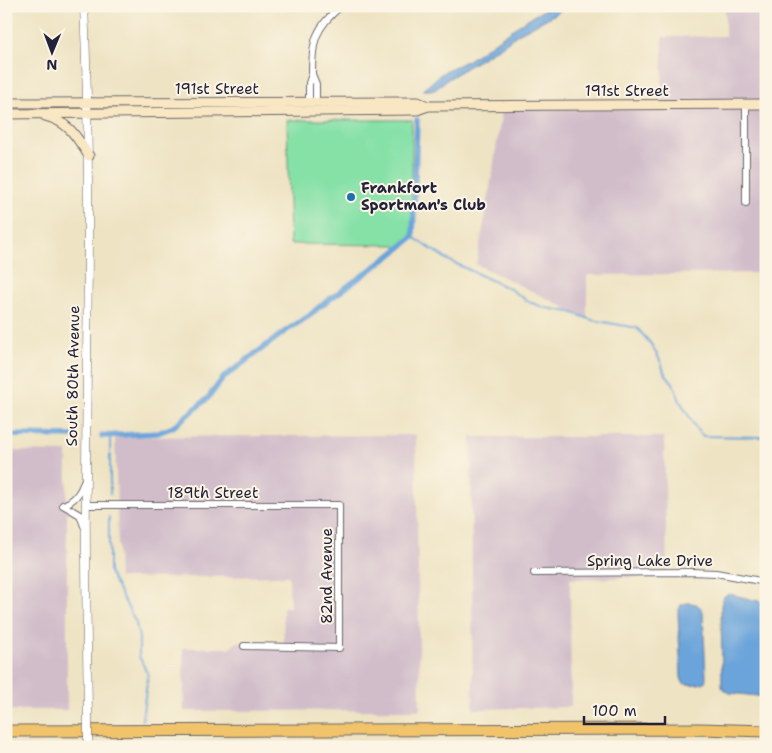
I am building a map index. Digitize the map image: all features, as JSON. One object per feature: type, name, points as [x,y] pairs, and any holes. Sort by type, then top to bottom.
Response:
[{"type":"highway","points":[[6,731],[701,729],[766,731]]},
{"type":"main road","name":"191st Street","points":[[6,103],[418,102],[428,106]]},
{"type":"main road","name":"191st Street","points":[[6,114],[417,110],[428,106],[766,104]]},
{"type":"main road","points":[[32,114],[63,123],[71,130],[89,156]]},
{"type":"street","name":"South 80th Avenue","points":[[84,6],[89,156],[86,475],[88,747]]},
{"type":"street","points":[[313,103],[316,84],[312,74],[312,51],[318,30],[328,17],[341,6]]},
{"type":"street","points":[[746,104],[746,203]]},
{"type":"street","points":[[86,475],[82,488],[71,502],[63,505],[80,515],[86,536]]},
{"type":"street","name":"189th Street","points":[[86,505],[340,505]]},
{"type":"street","name":"82nd Avenue","points":[[244,646],[339,648],[340,505]]},
{"type":"street","name":"Spring Lake Drive","points":[[534,573],[691,572],[724,574],[766,582]]},
{"type":"shaded area","points":[[725,6],[766,6],[766,273],[587,275],[587,318],[476,264],[486,214],[503,104],[662,104],[663,37],[725,36]]},
{"type":"shaded area","points":[[416,435],[420,710],[184,711],[183,648],[230,648],[237,642],[284,643],[283,607],[290,607],[289,576],[119,578],[115,437]]},
{"type":"shaded area","points":[[471,437],[664,437],[667,577],[570,579],[571,707],[473,709]]},
{"type":"shaded area","points":[[6,451],[67,452],[67,710],[6,710]]},
{"type":"green space","name":"Frankfort Sportman's Club","points":[[287,120],[412,120],[412,233],[408,244],[400,251],[395,245],[290,244]]},
{"type":"water","points":[[551,6],[565,6],[557,13],[518,34],[445,81],[435,90],[423,90],[442,73],[470,59],[526,20]]},
{"type":"water","points":[[730,594],[766,603],[766,697],[730,693],[722,687],[721,605],[724,596]]},
{"type":"water","points":[[687,603],[697,604],[703,612],[706,677],[705,682],[697,684],[683,683],[681,678],[678,612],[681,605]]},
{"type":"waterway","points":[[102,436],[158,433],[173,427],[208,398],[224,377],[309,316],[413,237],[417,120]]},
{"type":"waterway","points":[[413,237],[448,260],[510,289],[529,302],[546,308],[571,312],[592,320],[637,328],[651,344],[664,372],[673,383],[680,401],[697,430],[703,436],[766,437]]},
{"type":"waterway","points":[[6,435],[76,436]]},
{"type":"waterway","points":[[110,436],[110,494]]},
{"type":"waterway","points":[[109,517],[109,572],[136,623],[139,638],[139,656],[148,675],[142,720]]},
{"type":"place","name":"Frankfort Sportman's Club","points":[[351,197]]}]
